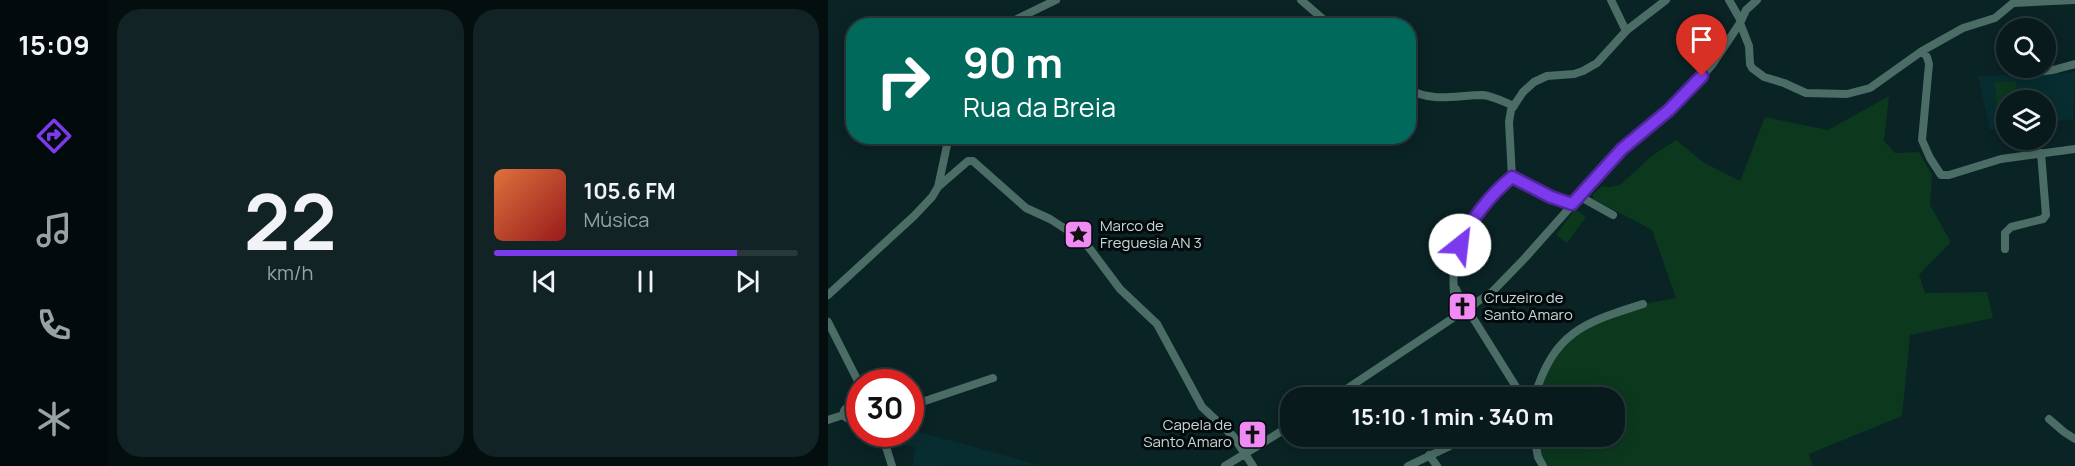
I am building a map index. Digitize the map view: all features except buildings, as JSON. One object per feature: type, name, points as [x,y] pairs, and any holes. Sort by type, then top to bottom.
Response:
[{"type":"street","points":[[1019,18],[1056,0]]},
{"type":"street","points":[[1301,0],[1322,18]]},
{"type":"street","points":[[1611,0],[1626,31]]},
{"type":"street","points":[[1512,177],[1509,122],[1514,106],[1523,92],[1534,82],[1547,76],[1583,71],[1597,63],[1626,31],[1666,0]]},
{"type":"street","points":[[1729,0],[1749,46],[1752,68],[1764,78],[1784,83],[1806,93],[1846,94],[1858,93],[1870,88],[1922,51],[1963,28],[1995,18],[2013,3],[2074,0]]},
{"type":"street","points":[[1350,387],[1492,292],[1622,149],[1692,88],[1712,65],[1746,10],[1757,0]]},
{"type":"street","points":[[1922,51],[1928,57],[1929,64],[1922,140],[1941,175],[1949,175],[2001,159],[2075,148]]},
{"type":"street","points":[[2056,68],[2075,64]]},
{"type":"street","points":[[1416,92],[1442,98],[1489,96],[1514,106]]},
{"type":"street","points":[[938,188],[947,144]]},
{"type":"street","points":[[2005,249],[2005,233],[2011,227],[2043,219],[2046,215],[2041,153]]},
{"type":"street","points":[[828,295],[914,216],[938,188],[968,161],[974,161],[1026,208],[1050,219],[1078,237],[1090,249],[1120,289],[1157,324],[1202,407],[1233,436],[1253,466]]},
{"type":"street","points":[[1512,177],[1543,193],[1572,204]]},
{"type":"street","points":[[1458,316],[1455,305],[1455,261],[1466,231],[1500,186],[1512,177]]},
{"type":"street","points":[[1579,196],[1613,215]]},
{"type":"street","points":[[1454,283],[1460,298],[1471,308],[1517,387]]},
{"type":"street","points":[[1538,387],[1552,356],[1567,338],[1587,323],[1643,304]]},
{"type":"street","points":[[828,322],[852,369]]},
{"type":"street","points":[[924,401],[993,378]]},
{"type":"street","points":[[828,420],[843,415]]},
{"type":"street","points":[[2049,420],[2075,438]]},
{"type":"street","points":[[1225,466],[1280,432]]},
{"type":"street","points":[[886,447],[892,466]]},
{"type":"street","points":[[1408,466],[1447,447]]},
{"type":"street","points":[[1536,447],[1543,466]]},
{"type":"street","points":[[1429,455],[1437,466]]},
{"type":"shaded area","points":[[2056,71],[2059,74],[2075,72],[2073,119],[2056,122],[2056,90],[1996,90],[1996,130],[1990,130],[1978,76],[2056,78]]},
{"type":"shaded area","points":[[924,433],[1038,465],[913,466],[915,447],[924,447]]},
{"type":"green space","points":[[2016,81],[2016,90],[1996,90],[1996,102],[1995,82]]},
{"type":"green space","points":[[1889,96],[1884,141],[1895,153],[1919,152],[1932,175],[1930,205],[1951,242],[1919,275],[1925,293],[1987,292],[1993,318],[1910,335],[1902,416],[1809,454],[1813,466],[1543,466],[1537,447],[1625,447],[1625,387],[1538,387],[1552,356],[1587,323],[1643,304],[1676,298],[1652,230],[1593,199],[1593,194],[1602,186],[1620,185],[1653,155],[1676,140],[1703,162],[1740,181],[1765,117],[1828,130]]},
{"type":"green space","points":[[1575,209],[1586,217],[1567,243],[1556,235]]},
{"type":"place","name":"Marco de Freguesia AN 3","points":[[1079,235]]},
{"type":"place","name":"Cruzeiro de Santo Amaro","points":[[1463,307]]},
{"type":"place","name":"Capela de Santo Amaro","points":[[1253,434]]},
{"type":"route","points":[[1460,245],[1466,231],[1500,186],[1512,177],[1551,197],[1572,204],[1622,149],[1669,110],[1702,76]]}]
